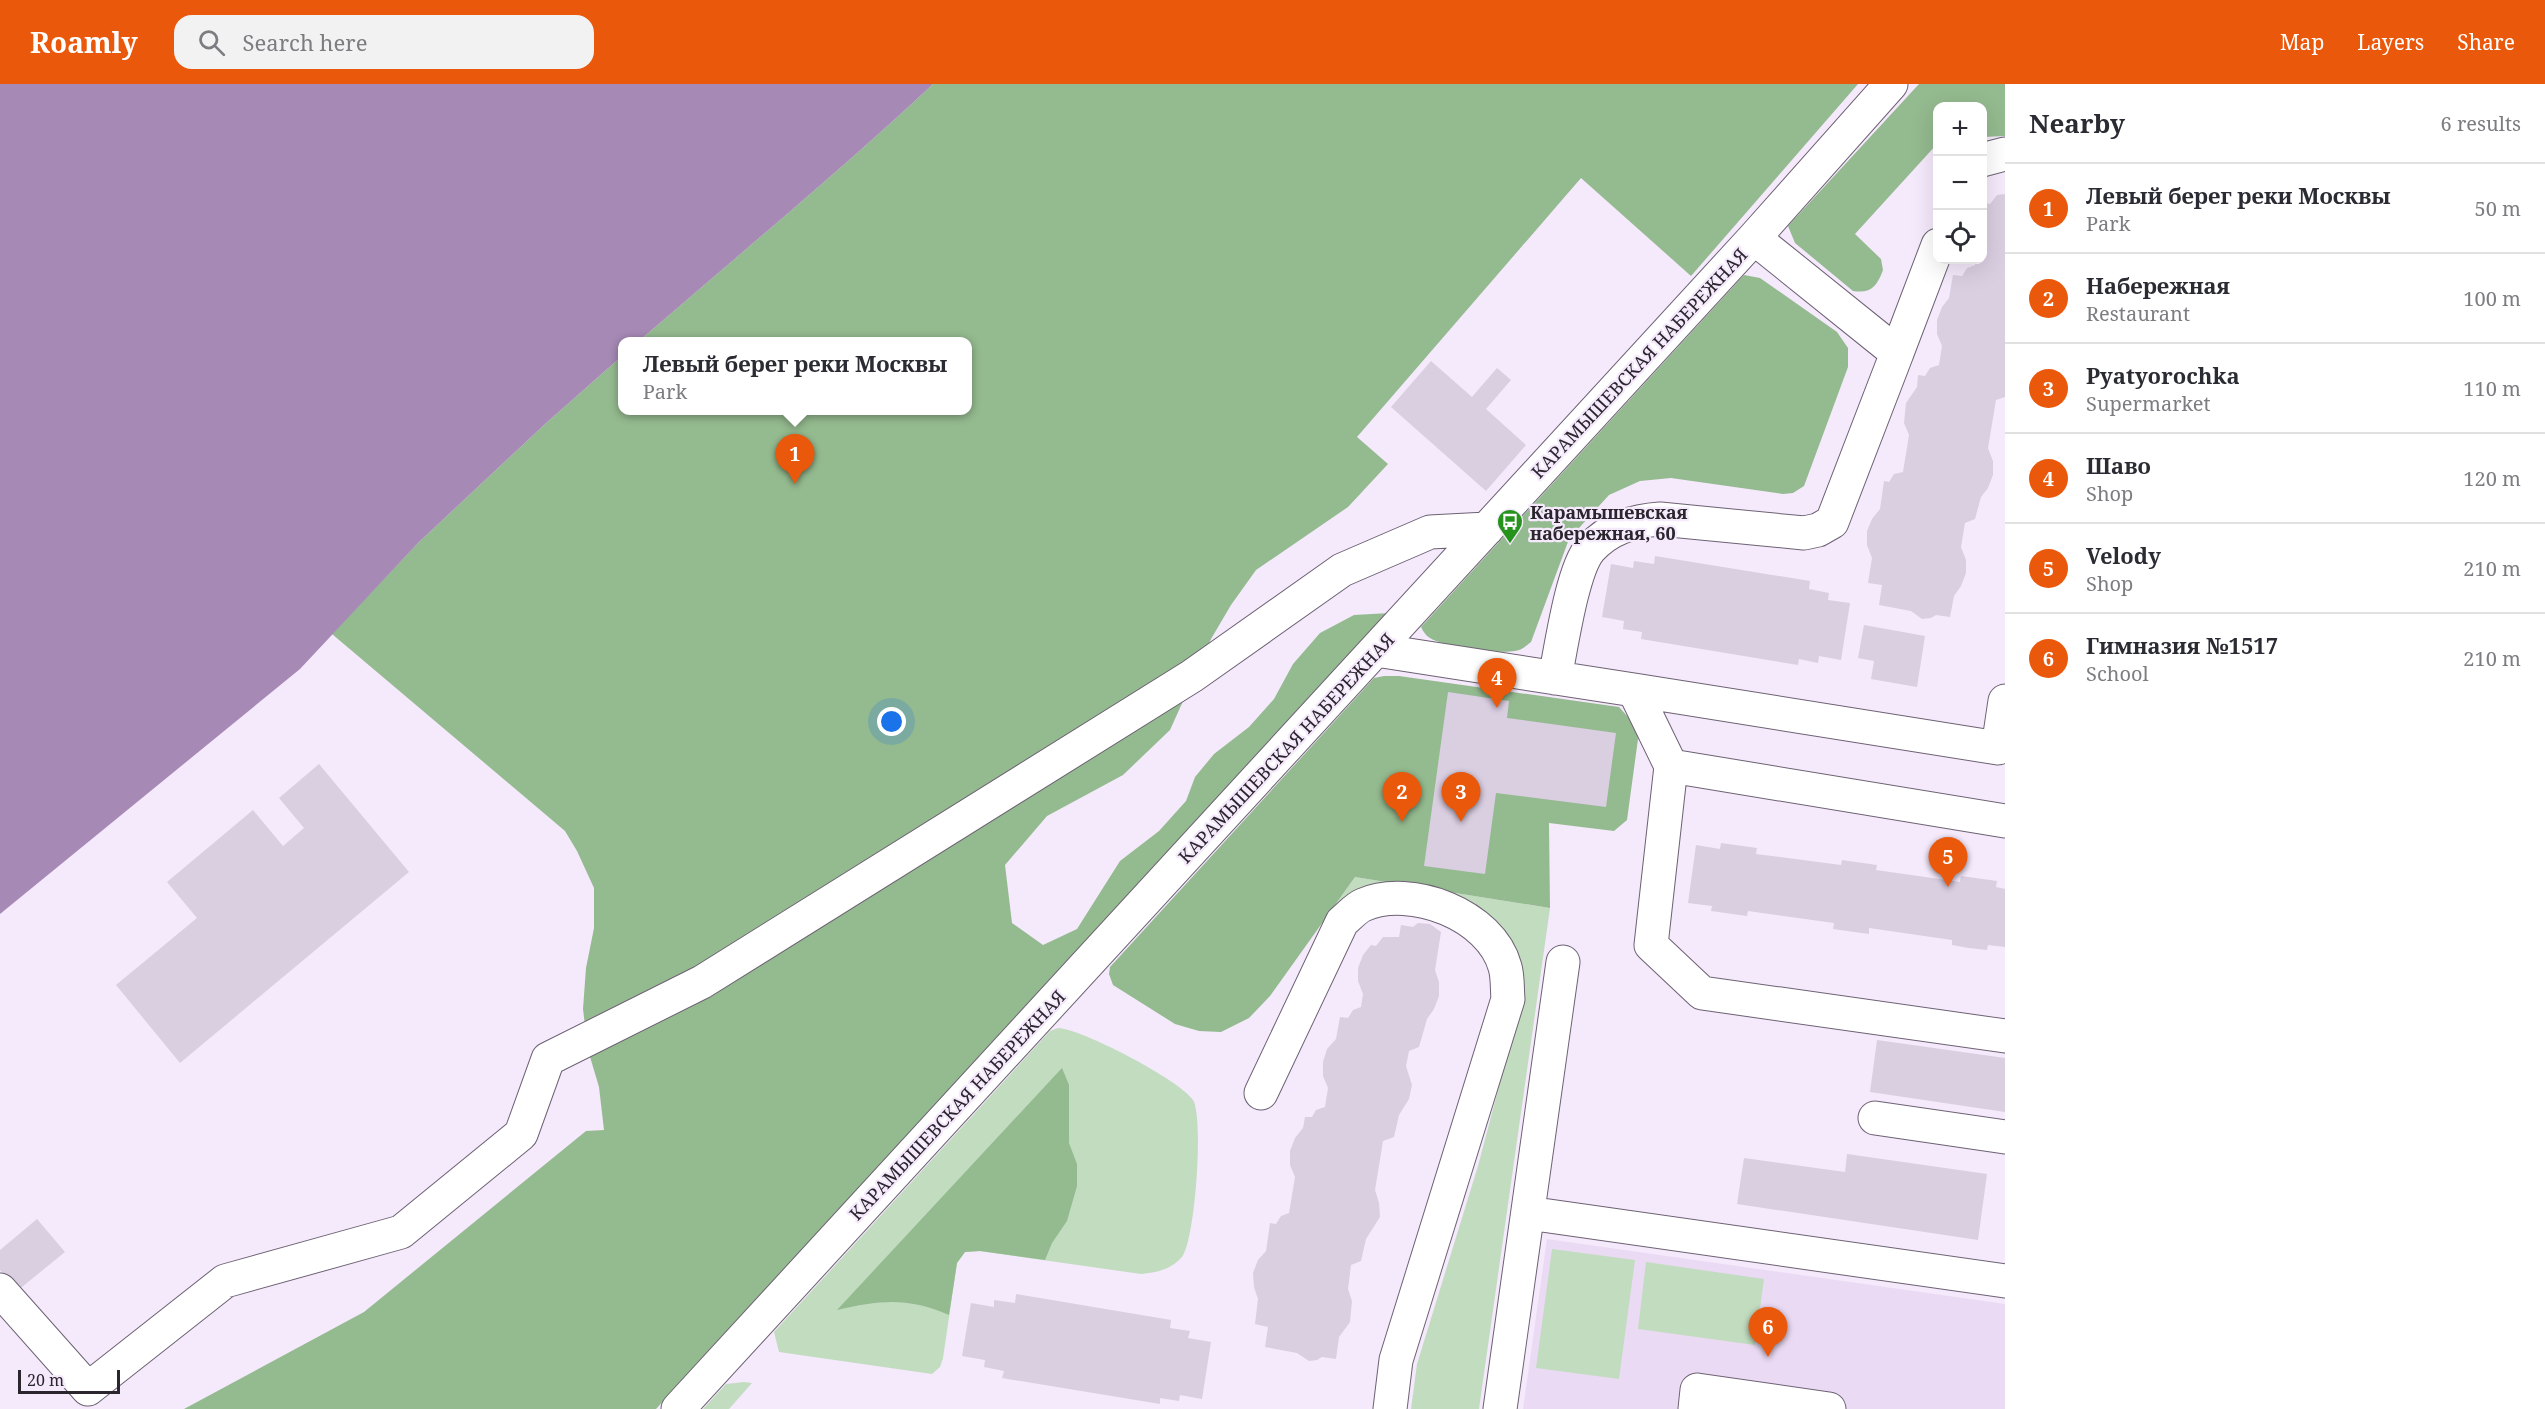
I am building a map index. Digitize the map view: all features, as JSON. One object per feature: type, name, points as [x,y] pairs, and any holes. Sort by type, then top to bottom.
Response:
[{"type":"street","name":"КАРАМЫШЕВСКАЯ НАБЕРЕЖНАЯ","points":[[678,1409],[1754,238],[1891,84]]},
{"type":"street","points":[[1987,159],[2005,154]]},
{"type":"street","points":[[1754,238],[1897,353]]},
{"type":"street","points":[[1555,678],[1573,591],[1587,554],[1611,531],[1638,520],[1660,519],[1804,533],[1818,530],[1832,522],[1933,259]]},
{"type":"street","points":[[0,1290],[88,1389],[225,1281],[402,1232],[521,1134],[548,1059],[702,982],[1192,676],[1342,570],[1430,532],[1487,529]]},
{"type":"street","points":[[1376,650],[1998,748],[2005,701]]},
{"type":"street","points":[[1634,690],[1671,766],[1651,945],[1702,993],[2005,1036]]},
{"type":"street","points":[[1671,766],[2005,820]]},
{"type":"street","points":[[1261,1093],[1342,922],[1362,905],[1392,899],[1432,902],[1471,920],[1490,939],[1505,966],[1508,999],[1396,1360],[1390,1409]]},
{"type":"street","points":[[1500,1409],[1563,962]]},
{"type":"street","points":[[1875,1118],[2005,1137]]},
{"type":"street","points":[[1528,1213],[2005,1281]]},
{"type":"street","points":[[1695,1409],[1697,1390],[1829,1409]]},
{"type":"shaded area","points":[[0,84],[933,84],[824,182],[644,337],[618,337],[618,360],[545,424],[418,543],[300,669],[0,914]]},
{"type":"shaded area","points":[[1547,1239],[2005,1304],[2005,1409],[1523,1409]]},
{"type":"green space","points":[[933,84],[1858,84],[1691,276],[1581,178],[1357,437],[1388,464],[1348,507],[1256,570],[1231,605],[1211,639],[1170,730],[1123,775],[1047,816],[1005,865],[1012,923],[1043,945],[1077,929],[1120,861],[1159,831],[1186,801],[1195,777],[1214,754],[1249,727],[1274,699],[1293,664],[1320,633],[1354,615],[1390,613],[1178,840],[656,1409],[184,1409],[364,1312],[586,1131],[604,1130],[599,1087],[588,1050],[583,1009],[586,968],[594,928],[594,888],[577,851],[565,831],[332,634],[418,543],[545,424],[618,360],[618,415],[972,415],[972,337],[644,337]]},
{"type":"green space","points":[[1919,84],[2005,84],[2005,136],[1987,137],[1987,102],[1933,102],[1933,148],[1855,234],[1881,259],[1883,270],[1869,290],[1853,291],[1795,243],[1788,226]]},
{"type":"green space","points":[[1744,275],[1760,278],[1837,332],[1848,348],[1848,367],[1804,486],[1793,493],[1783,494],[1671,478],[1640,481],[1609,495],[1569,539],[1531,642],[1526,646],[1520,650],[1507,652],[1484,651],[1447,644],[1427,636],[1421,627]]},
{"type":"green space","points":[[1399,676],[1619,707],[1636,726],[1638,739],[1627,820],[1614,831],[1549,823],[1550,908],[1355,877],[1270,996],[1249,1018],[1221,1032],[1199,1031],[1175,1024],[1113,985],[1109,974],[1110,967],[1374,678]]},
{"type":"green space","points":[[1355,877],[1550,908],[1479,1409],[1411,1409],[1417,1364],[1478,1166],[1521,1003],[1520,963],[1500,926],[1479,911],[1331,911]]},
{"type":"green space","points":[[1058,1028],[1087,1037],[1130,1057],[1170,1080],[1193,1100],[1198,1130],[1198,1153],[1191,1228],[1182,1257],[1163,1270],[1141,1274],[980,1251],[965,1252],[957,1263],[943,1358],[940,1367],[932,1374],[779,1352],[774,1332],[1050,1031]]},
{"type":"green space","points":[[1062,1068],[1069,1085],[1069,1143],[1077,1164],[1077,1186],[1067,1221],[1052,1243],[1045,1260],[980,1251],[965,1252],[957,1263],[949,1315],[920,1305],[894,1302],[881,1302],[837,1310]]},
{"type":"green space","points":[[1552,1249],[1635,1260],[1619,1379],[1536,1368]]},
{"type":"green space","points":[[1646,1262],[1764,1279],[1755,1345],[1638,1329]]},
{"type":"green space","points":[[752,1383],[729,1409],[703,1409],[726,1384]]},
{"type":"building","points":[[2005,194],[2005,397],[1996,400],[1988,448],[1993,461],[1993,475],[1988,488],[1981,497],[1975,519],[1965,523],[1961,547],[1966,560],[1966,573],[1954,596],[1950,617],[1936,615],[1922,619],[1911,611],[1879,605],[1882,585],[1868,583],[1872,558],[1867,545],[1867,531],[1872,519],[1880,509],[1884,481],[1889,482],[1894,474],[1903,472],[1909,435],[1904,423],[1906,403],[1917,387],[1918,375],[1925,376],[1930,368],[1939,365],[1942,346],[1937,334],[1937,320],[1942,307],[1949,298],[1953,275],[1962,276],[1967,268],[1975,264],[1987,264],[1987,203],[1990,204],[1997,195]]},
{"type":"building","points":[[1431,361],[1472,397],[1497,368],[1511,380],[1486,409],[1526,445],[1486,491],[1391,407]]},
{"type":"building","points":[[1655,556],[1810,581],[1809,589],[1829,593],[1828,600],[1850,603],[1841,660],[1819,656],[1818,663],[1799,659],[1798,665],[1641,639],[1642,632],[1623,629],[1624,621],[1602,617],[1611,564],[1633,568],[1634,561],[1654,564]]},
{"type":"building","points":[[1864,625],[1925,636],[1917,687],[1871,679],[1874,661],[1858,658]]},
{"type":"building","points":[[1448,692],[1509,701],[1507,718],[1616,733],[1606,807],[1496,793],[1485,874],[1424,866]]},
{"type":"building","points":[[319,764],[409,872],[180,1063],[116,985],[197,918],[167,882],[253,810],[283,846],[304,828],[279,798]]},
{"type":"building","points":[[1721,843],[1757,848],[1756,854],[1841,865],[1842,860],[1877,865],[1876,870],[1960,882],[1961,876],[1997,881],[1996,887],[2005,889],[2005,947],[1988,945],[1987,950],[1969,948],[1952,945],[1952,940],[1869,928],[1869,934],[1833,929],[1834,923],[1748,911],[1747,916],[1711,911],[1712,906],[1688,903],[1696,845],[1720,849]]},
{"type":"building","points":[[1418,923],[1430,924],[1441,932],[1435,970],[1439,982],[1439,996],[1427,1019],[1419,1047],[1409,1051],[1406,1066],[1412,1085],[1409,1099],[1399,1115],[1394,1137],[1383,1141],[1375,1190],[1380,1217],[1366,1239],[1361,1261],[1351,1265],[1348,1289],[1352,1301],[1350,1322],[1339,1337],[1336,1359],[1322,1357],[1309,1361],[1297,1353],[1265,1347],[1268,1327],[1255,1324],[1258,1299],[1253,1273],[1258,1260],[1266,1251],[1270,1223],[1276,1224],[1281,1216],[1289,1213],[1295,1177],[1290,1165],[1290,1151],[1295,1138],[1303,1128],[1305,1117],[1312,1117],[1316,1110],[1325,1107],[1328,1088],[1323,1076],[1323,1062],[1327,1049],[1336,1039],[1340,1017],[1348,1018],[1353,1010],[1361,1007],[1363,994],[1358,981],[1358,968],[1363,955],[1371,945],[1376,946],[1383,937],[1399,937],[1401,925],[1413,927]]},
{"type":"building","points":[[1877,1040],[2005,1058],[2005,1112],[1870,1092]]},
{"type":"building","points":[[1847,1154],[1987,1174],[1978,1240],[1737,1204],[1744,1158],[1845,1172]]},
{"type":"building","points":[[37,1219],[65,1252],[17,1291],[0,1270],[0,1250]]},
{"type":"building","points":[[1016,1294],[1171,1320],[1170,1328],[1190,1331],[1188,1338],[1211,1342],[1202,1399],[1180,1395],[1179,1401],[1160,1398],[1160,1404],[1002,1378],[1004,1371],[984,1367],[985,1360],[962,1356],[971,1303],[994,1307],[994,1300],[1015,1303]]},
{"type":"place","name":"Левый берег реки Москвы","points":[[795,484]]},
{"type":"place","name":"Карамышевская набережная, 60","points":[[1510,545]]},
{"type":"place","name":"Шаво","points":[[1497,708]]},
{"type":"place","name":"Набережная","points":[[1402,822]]},
{"type":"place","name":"Pyatyorochka","points":[[1461,822]]},
{"type":"place","name":"Velody","points":[[1948,887]]},
{"type":"place","name":"Гимназия №1517","points":[[1768,1357]]}]
